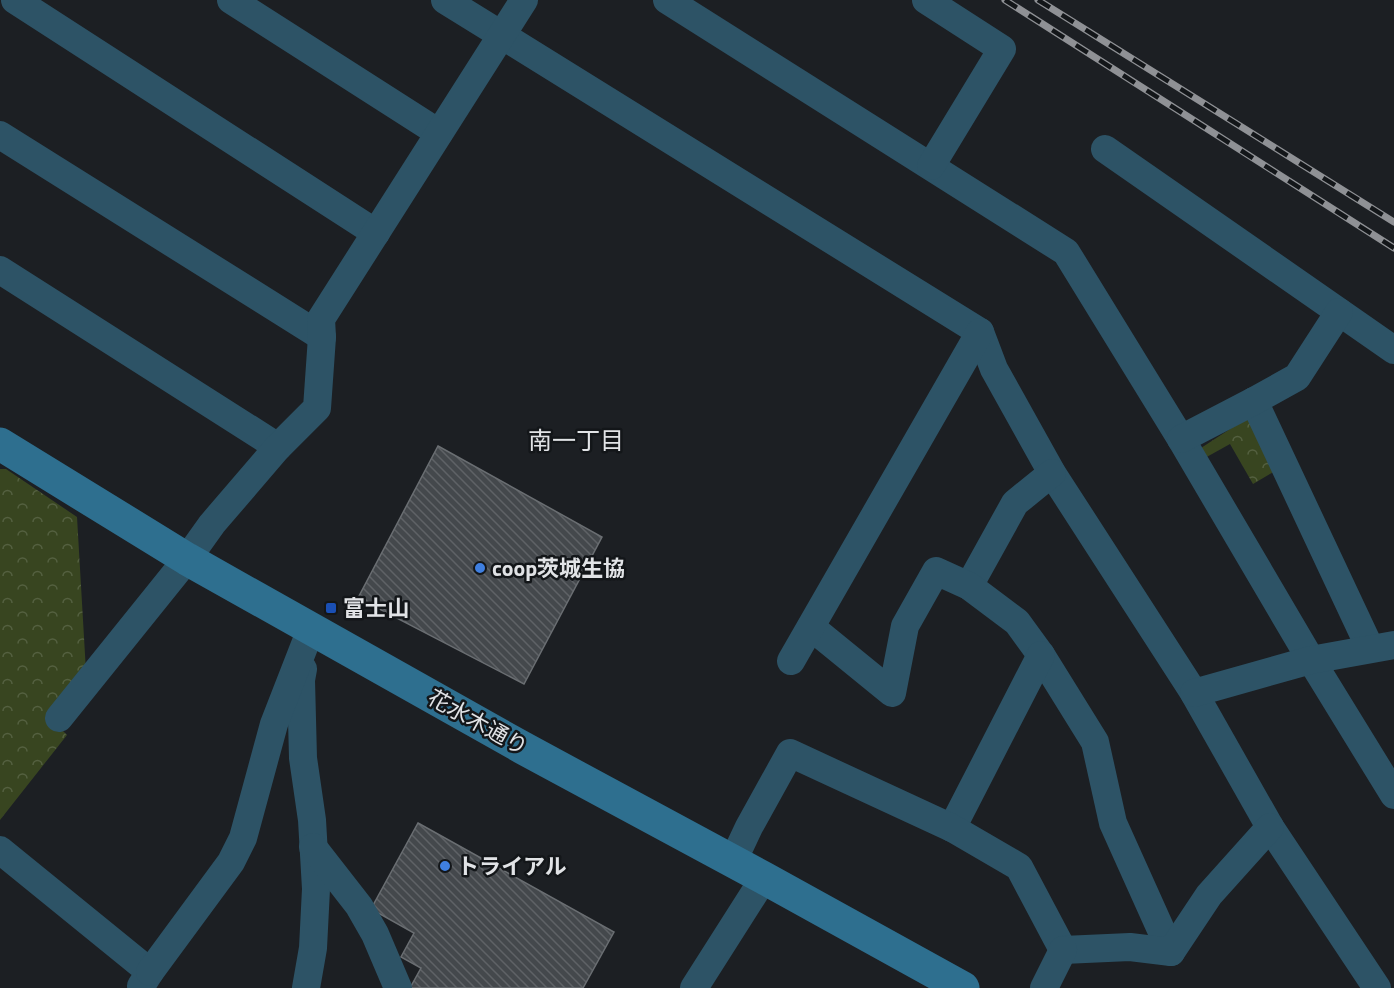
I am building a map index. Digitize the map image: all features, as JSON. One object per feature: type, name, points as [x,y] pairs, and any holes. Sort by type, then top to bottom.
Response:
[{"type":"street","points":[[15,0],[376,233]]},
{"type":"street","points":[[231,0],[439,133]]},
{"type":"street","points":[[445,0],[980,332],[994,369],[1052,473],[1194,693],[1270,826],[1377,988]]},
{"type":"street","points":[[59,718],[212,525],[278,447],[316,408],[322,337],[321,318],[524,0]]},
{"type":"street","points":[[667,0],[1066,252],[1394,795]]},
{"type":"street","points":[[926,0],[1002,49],[931,166]]},
{"type":"street","points":[[0,135],[322,337]]},
{"type":"street","points":[[1105,149],[1394,350]]},
{"type":"street","points":[[0,270],[278,447]]},
{"type":"street","points":[[1181,440],[1297,377],[1339,312]]},
{"type":"street","points":[[791,662],[980,332]]},
{"type":"street","points":[[1194,693],[1311,660],[1382,646],[1254,401]]},
{"type":"street","name":"花水木通り","points":[[6,453],[187,559],[523,748],[963,988]]},
{"type":"street","points":[[969,586],[1015,503],[1052,473]]},
{"type":"street","points":[[811,627],[892,693],[905,626],[936,571],[969,586],[1017,622],[1041,655],[1095,742],[1113,823],[1171,952]]},
{"type":"street","points":[[306,988],[313,948],[316,889],[312,820],[303,758],[301,680],[311,629]]},
{"type":"street","points":[[0,850],[145,980],[231,862],[243,838],[274,723],[311,629]]},
{"type":"street","points":[[952,828],[1041,655]]},
{"type":"street","points":[[733,861],[749,826],[790,753],[952,828],[1019,867],[1063,950]]},
{"type":"street","points":[[1171,952],[1209,895],[1270,826]]},
{"type":"street","points":[[313,847],[359,906],[375,933],[398,988]]},
{"type":"street","points":[[694,988],[765,878]]},
{"type":"street","points":[[1063,950],[1130,947],[1171,952]]},
{"type":"street","points":[[1044,988],[1063,950]]},
{"type":"green space","points":[[1247,418],[1280,468],[1253,484],[1230,444],[1203,459],[1201,448]]},
{"type":"green space","points":[[0,469],[6,469],[77,517],[87,689],[59,727],[67,735],[0,820]]},
{"type":"building","name":"coop茨城生協","points":[[438,446],[602,537],[524,684],[358,598]]},
{"type":"building","name":"トライアル","points":[[418,823],[614,932],[583,988],[410,988],[421,968],[401,957],[414,933],[371,909]]},
{"type":"railway","points":[[1005,0],[1394,248]]},
{"type":"railway","points":[[1038,0],[1394,222]]},
{"type":"place","name":"coop茨城生協","points":[[480,568]]},
{"type":"place","name":"富士山","points":[[331,608]]},
{"type":"place","name":"トライアル","points":[[445,866]]},
{"type":"district","name":"南一丁目","points":[[576,440]]}]
